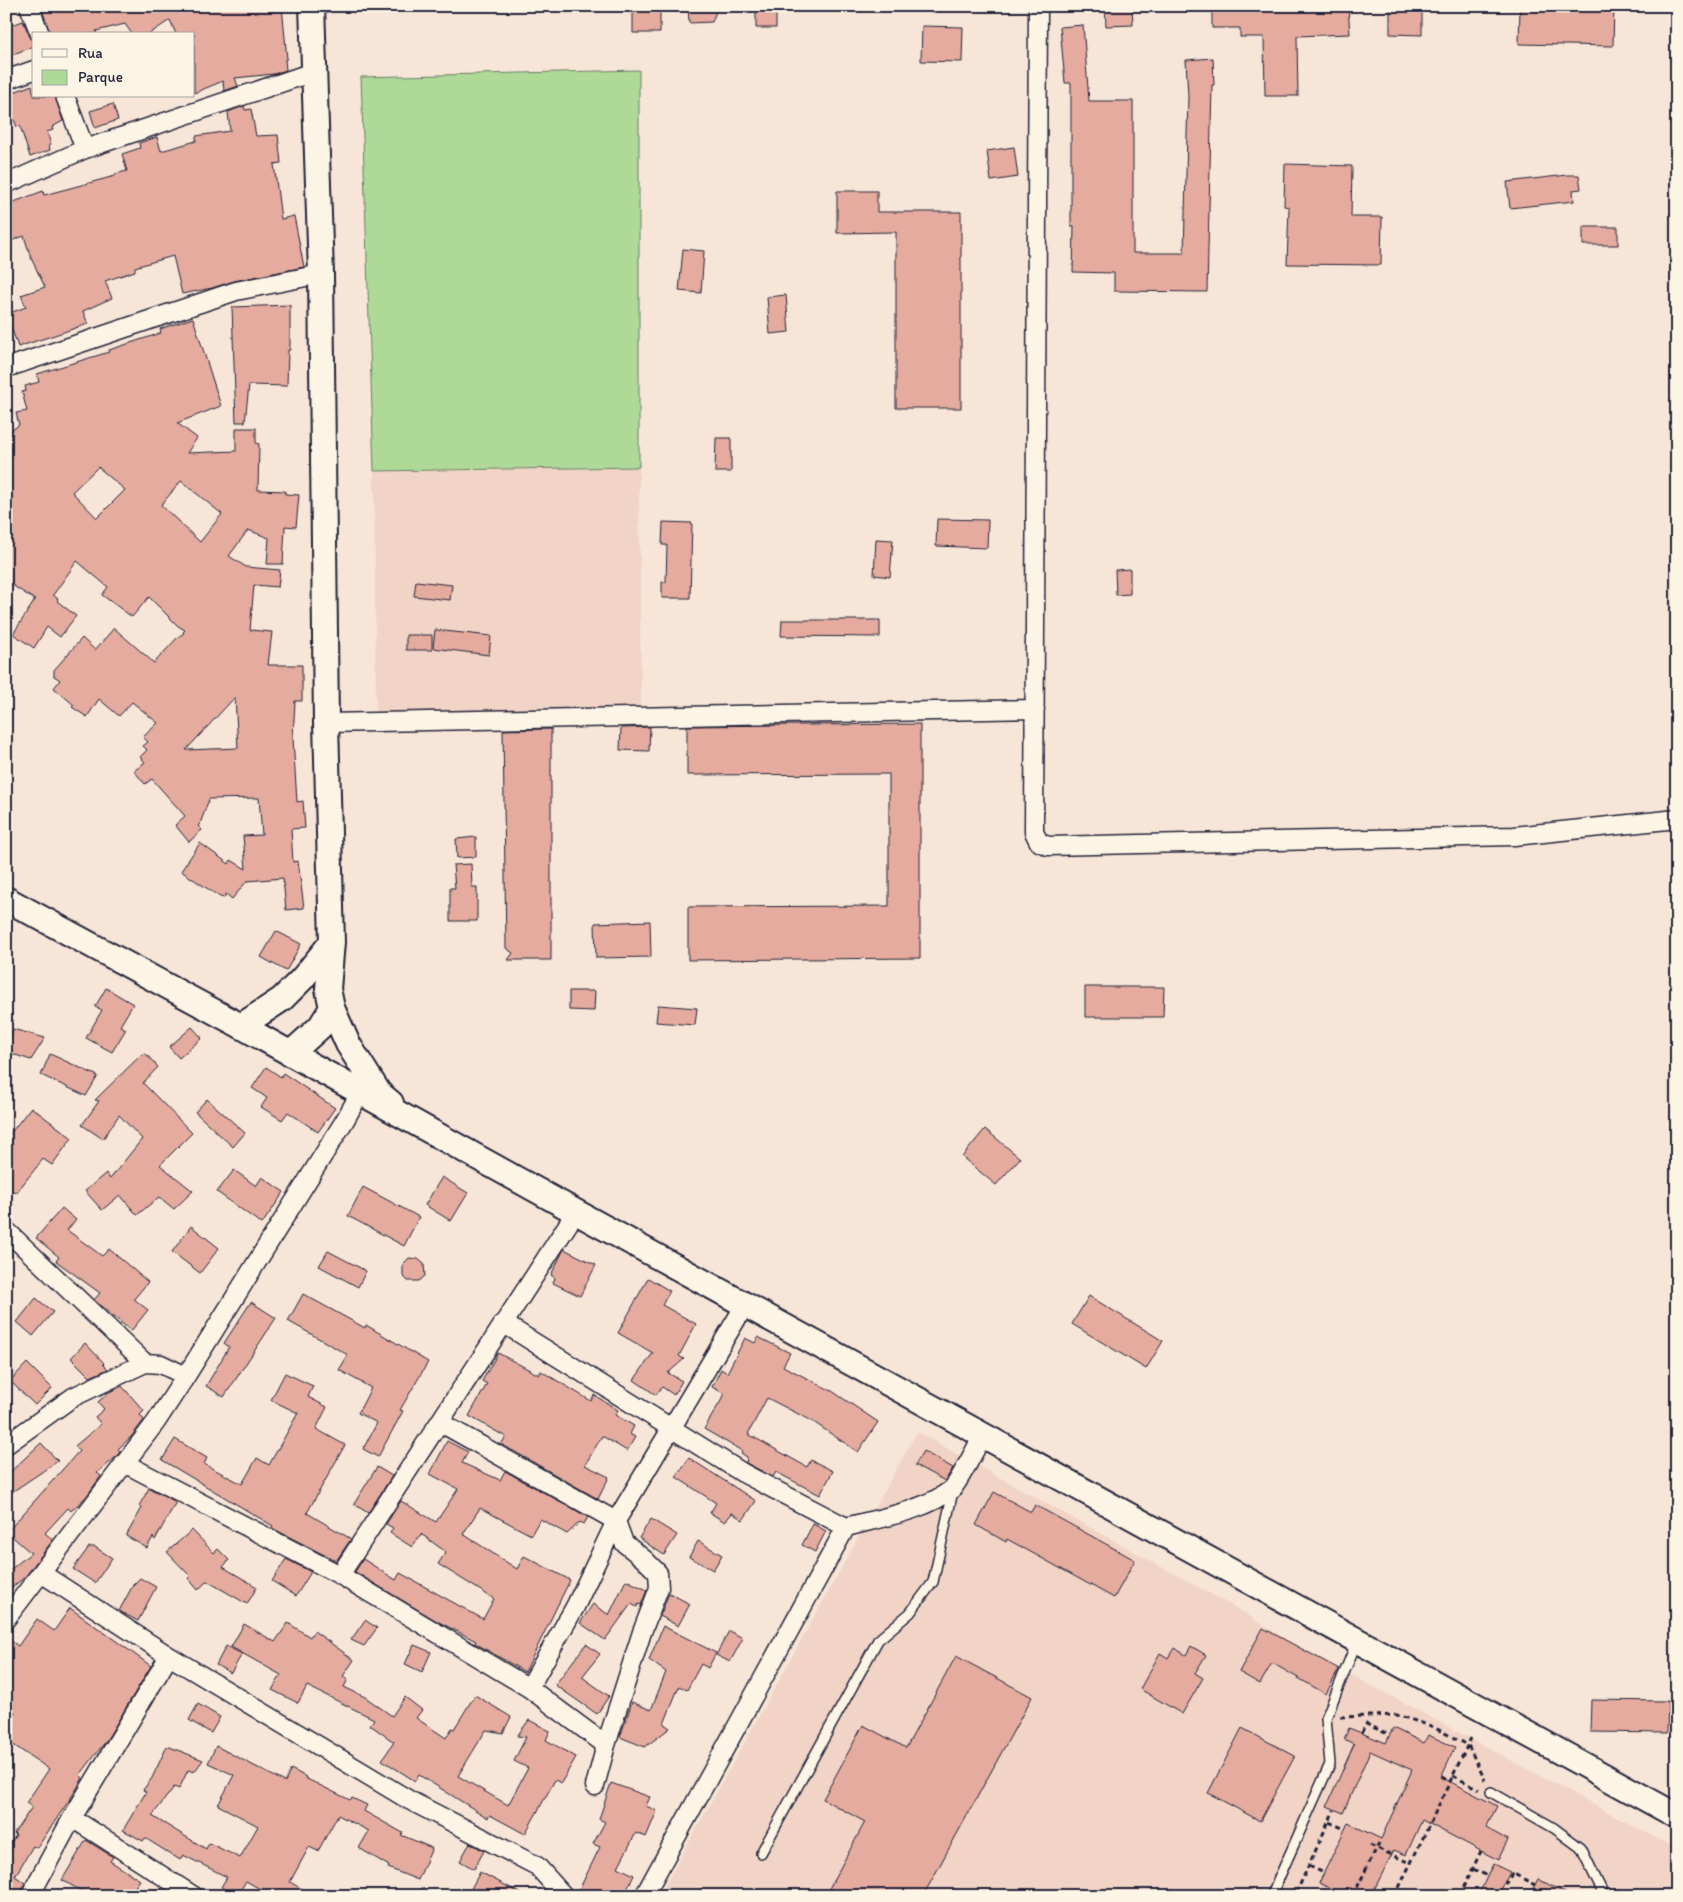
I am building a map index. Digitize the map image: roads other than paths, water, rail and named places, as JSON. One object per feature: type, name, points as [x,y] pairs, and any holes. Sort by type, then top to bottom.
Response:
[{"type":"street","points":[[29,6],[39,32]]},
{"type":"street","points":[[312,6],[321,274],[326,723],[332,942],[328,989],[332,1008],[348,1044],[379,1093],[408,1119]]},
{"type":"street","points":[[1038,6],[1034,832],[1039,842],[1048,846],[1514,836],[1677,819]]},
{"type":"street","points":[[6,80],[32,71]]},
{"type":"street","points":[[6,184],[84,149],[313,72]]},
{"type":"street","points":[[66,98],[84,149]]},
{"type":"street","points":[[6,368],[236,291],[321,274]]},
{"type":"street","points":[[326,723],[1035,709]]},
{"type":"street","points":[[6,898],[1677,1816]]},
{"type":"street","points":[[241,1026],[282,999],[302,979],[332,942]]},
{"type":"street","points":[[290,1054],[320,1027],[332,1008]]},
{"type":"street","points":[[6,1619],[156,1422],[360,1093]]},
{"type":"street","points":[[340,1574],[441,1423],[576,1212]]},
{"type":"street","points":[[6,1230],[145,1363]]},
{"type":"street","points":[[529,1688],[575,1607],[616,1521],[745,1305]]},
{"type":"street","points":[[503,1324],[743,1473],[846,1527],[899,1514],[930,1502],[953,1488],[984,1435]]},
{"type":"street","points":[[6,1445],[73,1397],[145,1363],[161,1364],[186,1376]]},
{"type":"street","points":[[441,1423],[616,1521],[624,1543],[646,1560],[658,1573],[659,1588],[642,1632],[595,1786]]},
{"type":"street","points":[[124,1463],[340,1574],[529,1688],[606,1745]]},
{"type":"street","points":[[644,1896],[846,1527]]},
{"type":"street","points":[[41,1574],[169,1656],[409,1800],[538,1866],[564,1896]]},
{"type":"street","points":[[30,1896],[72,1818],[169,1656]]},
{"type":"street","points":[[72,1818],[194,1896]]},
{"type":"lane","points":[[761,1853],[878,1640],[910,1613],[933,1582],[953,1488]]},
{"type":"lane","points":[[1271,1896],[1330,1764],[1326,1718],[1358,1641]]},
{"type":"lane","points":[[1487,1792],[1554,1828],[1581,1848],[1602,1891],[1602,1896]]}]
